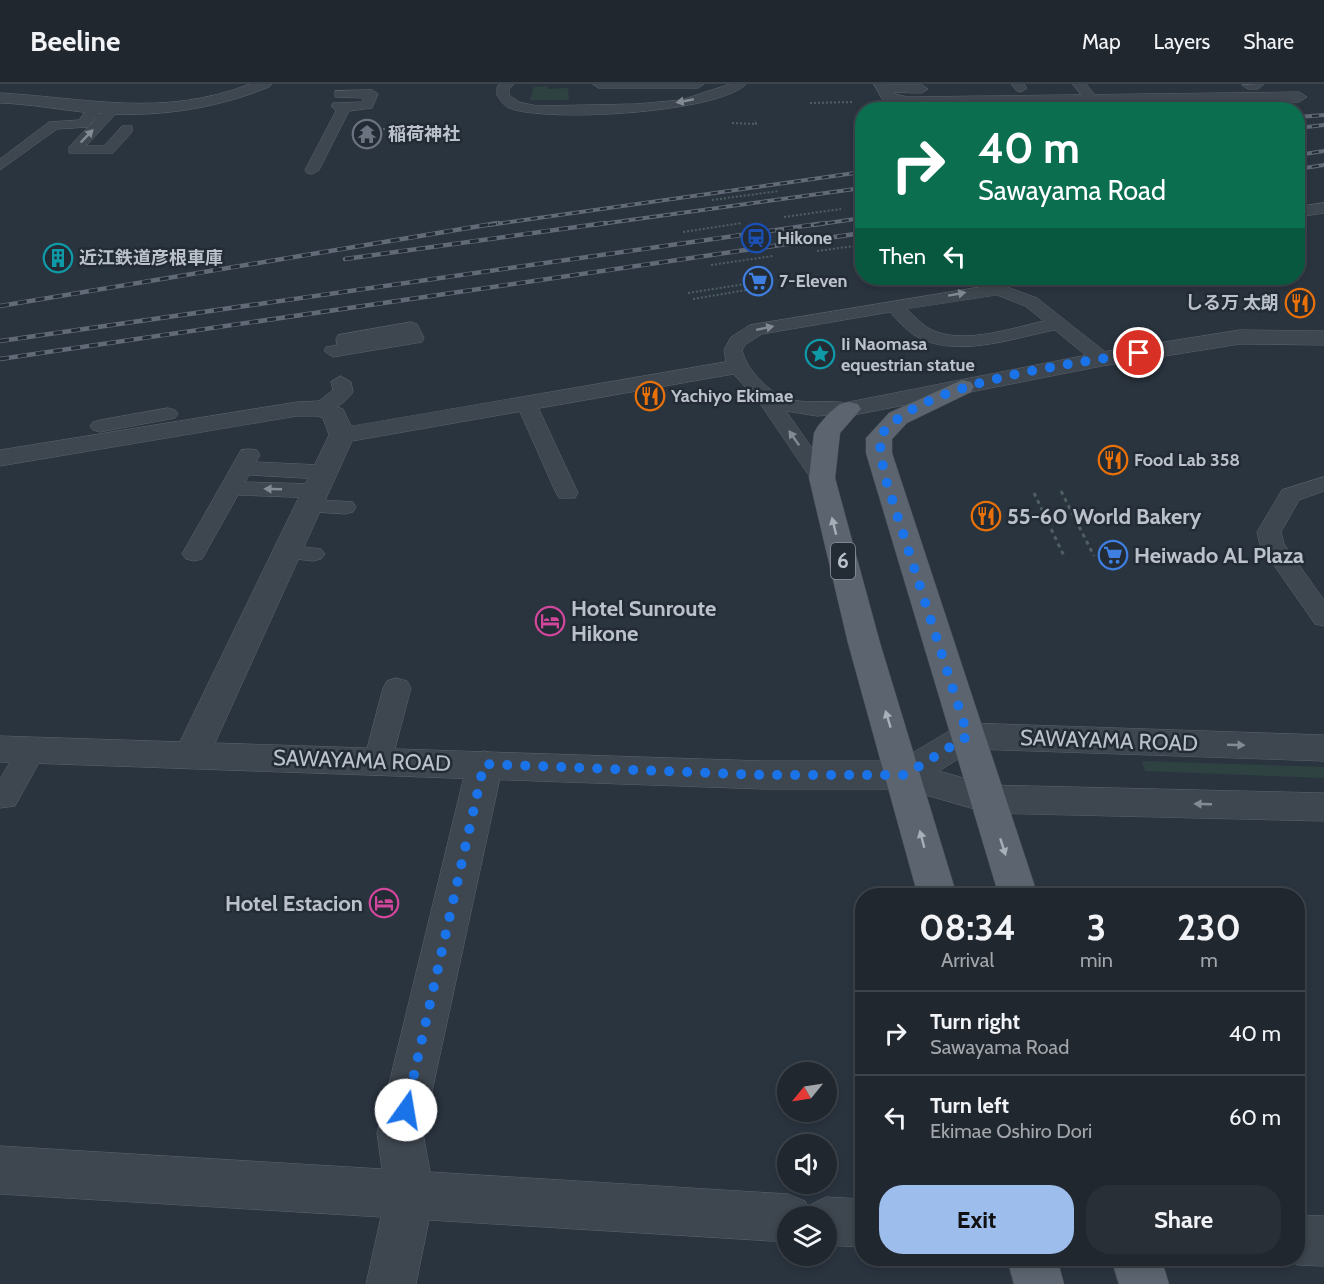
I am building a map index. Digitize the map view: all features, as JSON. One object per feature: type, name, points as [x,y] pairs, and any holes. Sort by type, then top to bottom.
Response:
[{"type":"main road","points":[[962,387],[898,418],[879,438],[879,453],[1016,888]]},
{"type":"main road","name":"6","points":[[849,409],[830,426],[825,436],[828,465],[822,478],[864,643],[905,775],[936,888]]},
{"type":"main road","points":[[1034,1266],[1039,1284]]},
{"type":"main road","points":[[1138,1266],[1144,1284]]},
{"type":"street","points":[[0,98],[95,108],[122,108],[195,102],[256,86]]},
{"type":"street","points":[[883,87],[889,97],[907,102],[1064,98],[1086,90],[1254,88],[1299,97]]},
{"type":"street","points":[[849,409],[1102,359],[1240,337],[1324,338]]},
{"type":"street","points":[[342,435],[395,429],[526,403],[737,367]]},
{"type":"street","points":[[0,458],[297,409],[320,408],[334,414],[342,435],[317,490],[300,553],[192,754]]},
{"type":"street","points":[[905,775],[968,736]]},
{"type":"street","name":"SAWAYAMA ROAD","points":[[968,736],[1324,748]]},
{"type":"street","name":"SAWAYAMA ROAD","points":[[16,749],[763,775],[905,775],[988,799],[1324,807]]},
{"type":"street","points":[[391,1284],[410,1196],[400,1133],[484,764]]},
{"type":"street","points":[[0,1170],[777,1217]]},
{"type":"street","points":[[837,1222],[855,1223]]},
{"type":"street","points":[[1305,1240],[1324,1241]]},
{"type":"lane","points":[[508,84],[503,88],[503,95],[509,102],[520,107],[551,110],[653,107],[716,94],[740,84]]},
{"type":"lane","points":[[599,84],[698,84]]},
{"type":"lane","points":[[883,87],[922,89]]},
{"type":"lane","points":[[312,170],[343,110],[339,103]]},
{"type":"lane","points":[[0,166],[54,125],[83,124],[95,108]]},
{"type":"lane","points":[[94,150],[122,108]]},
{"type":"lane","points":[[122,108],[74,150],[108,150],[127,129]]},
{"type":"lane","points":[[1305,211],[1324,208]]},
{"type":"lane","points":[[1010,292],[1016,285]]},
{"type":"lane","points":[[822,478],[766,398],[737,367],[733,350],[738,341],[756,329],[989,289],[1010,292],[1030,302],[1102,359]]},
{"type":"lane","points":[[893,305],[921,332],[947,340],[966,341],[1058,324]]},
{"type":"lane","points":[[320,408],[343,392],[341,382]]},
{"type":"lane","points":[[766,398],[779,404],[803,409],[849,409]]},
{"type":"lane","points":[[526,403],[567,493]]},
{"type":"lane","points":[[100,426],[168,414]]},
{"type":"lane","points":[[194,554],[240,470],[317,490],[345,507]]},
{"type":"lane","points":[[1324,484],[1290,495],[1269,532],[1272,545],[1324,618]]},
{"type":"lane","points":[[378,760],[397,688]]},
{"type":"lane","points":[[4,798],[16,749]]},
{"type":"path","points":[[810,103],[855,102]]},
{"type":"path","points":[[738,123],[756,124],[755,120]]},
{"type":"path","points":[[739,127],[745,124]]},
{"type":"path","points":[[374,129],[449,129]]},
{"type":"path","points":[[712,200],[779,191]]},
{"type":"path","points":[[784,218],[841,209]]},
{"type":"path","points":[[683,232],[742,224]]},
{"type":"path","points":[[817,251],[855,246]]},
{"type":"path","points":[[711,265],[773,256]]},
{"type":"path","points":[[688,293],[758,282]]},
{"type":"path","points":[[693,299],[764,287]]},
{"type":"path","points":[[1060,491],[1094,556]]},
{"type":"path","points":[[1034,493],[1065,556]]},
{"type":"shaded area","points":[[547,86],[548,89],[568,88],[569,100],[530,100],[534,87]]},
{"type":"shaded area","points":[[1142,761],[1324,767],[1324,778],[1145,771]]},
{"type":"railway","points":[[1305,116],[1324,115]]},
{"type":"railway","points":[[1305,127],[1324,125]]},
{"type":"railway","points":[[1305,154],[1324,151]]},
{"type":"railway","points":[[1305,168],[1324,165]]},
{"type":"railway","points":[[489,225],[855,173]]},
{"type":"railway","points":[[594,225],[855,189]]},
{"type":"railway","points":[[814,225],[855,219]]},
{"type":"railway","points":[[0,306],[498,223]]},
{"type":"railway","points":[[345,259],[605,223]]},
{"type":"railway","points":[[0,341],[825,223]]},
{"type":"railway","points":[[0,359],[855,234]]},
{"type":"place","name":"稲荷神社","points":[[367,134]]},
{"type":"place","name":"Hikone","points":[[756,238]]},
{"type":"place","name":"近江鉄道彦根車庫","points":[[58,258]]},
{"type":"place","name":"7-Eleven","points":[[758,281]]},
{"type":"place","name":"しる万 太朗","points":[[1300,303]]},
{"type":"place","name":"Ii Naomasa equestrian statue","points":[[820,354]]},
{"type":"place","name":"Yachiyo Ekimae","points":[[650,396]]},
{"type":"place","name":"Food Lab 358","points":[[1113,460]]},
{"type":"place","name":"55-60 World Bakery","points":[[986,516]]},
{"type":"place","name":"Heiwado AL Plaza","points":[[1113,555]]},
{"type":"place","name":"Hotel Sunroute Hikone","points":[[550,621]]},
{"type":"place","name":"Hotel Estacion","points":[[384,903]]},
{"type":"route","points":[[406,1110],[475,815],[484,764],[763,775],[905,775],[968,736],[884,474],[879,453],[879,438],[885,428],[898,418],[962,387],[1139,353]]}]
